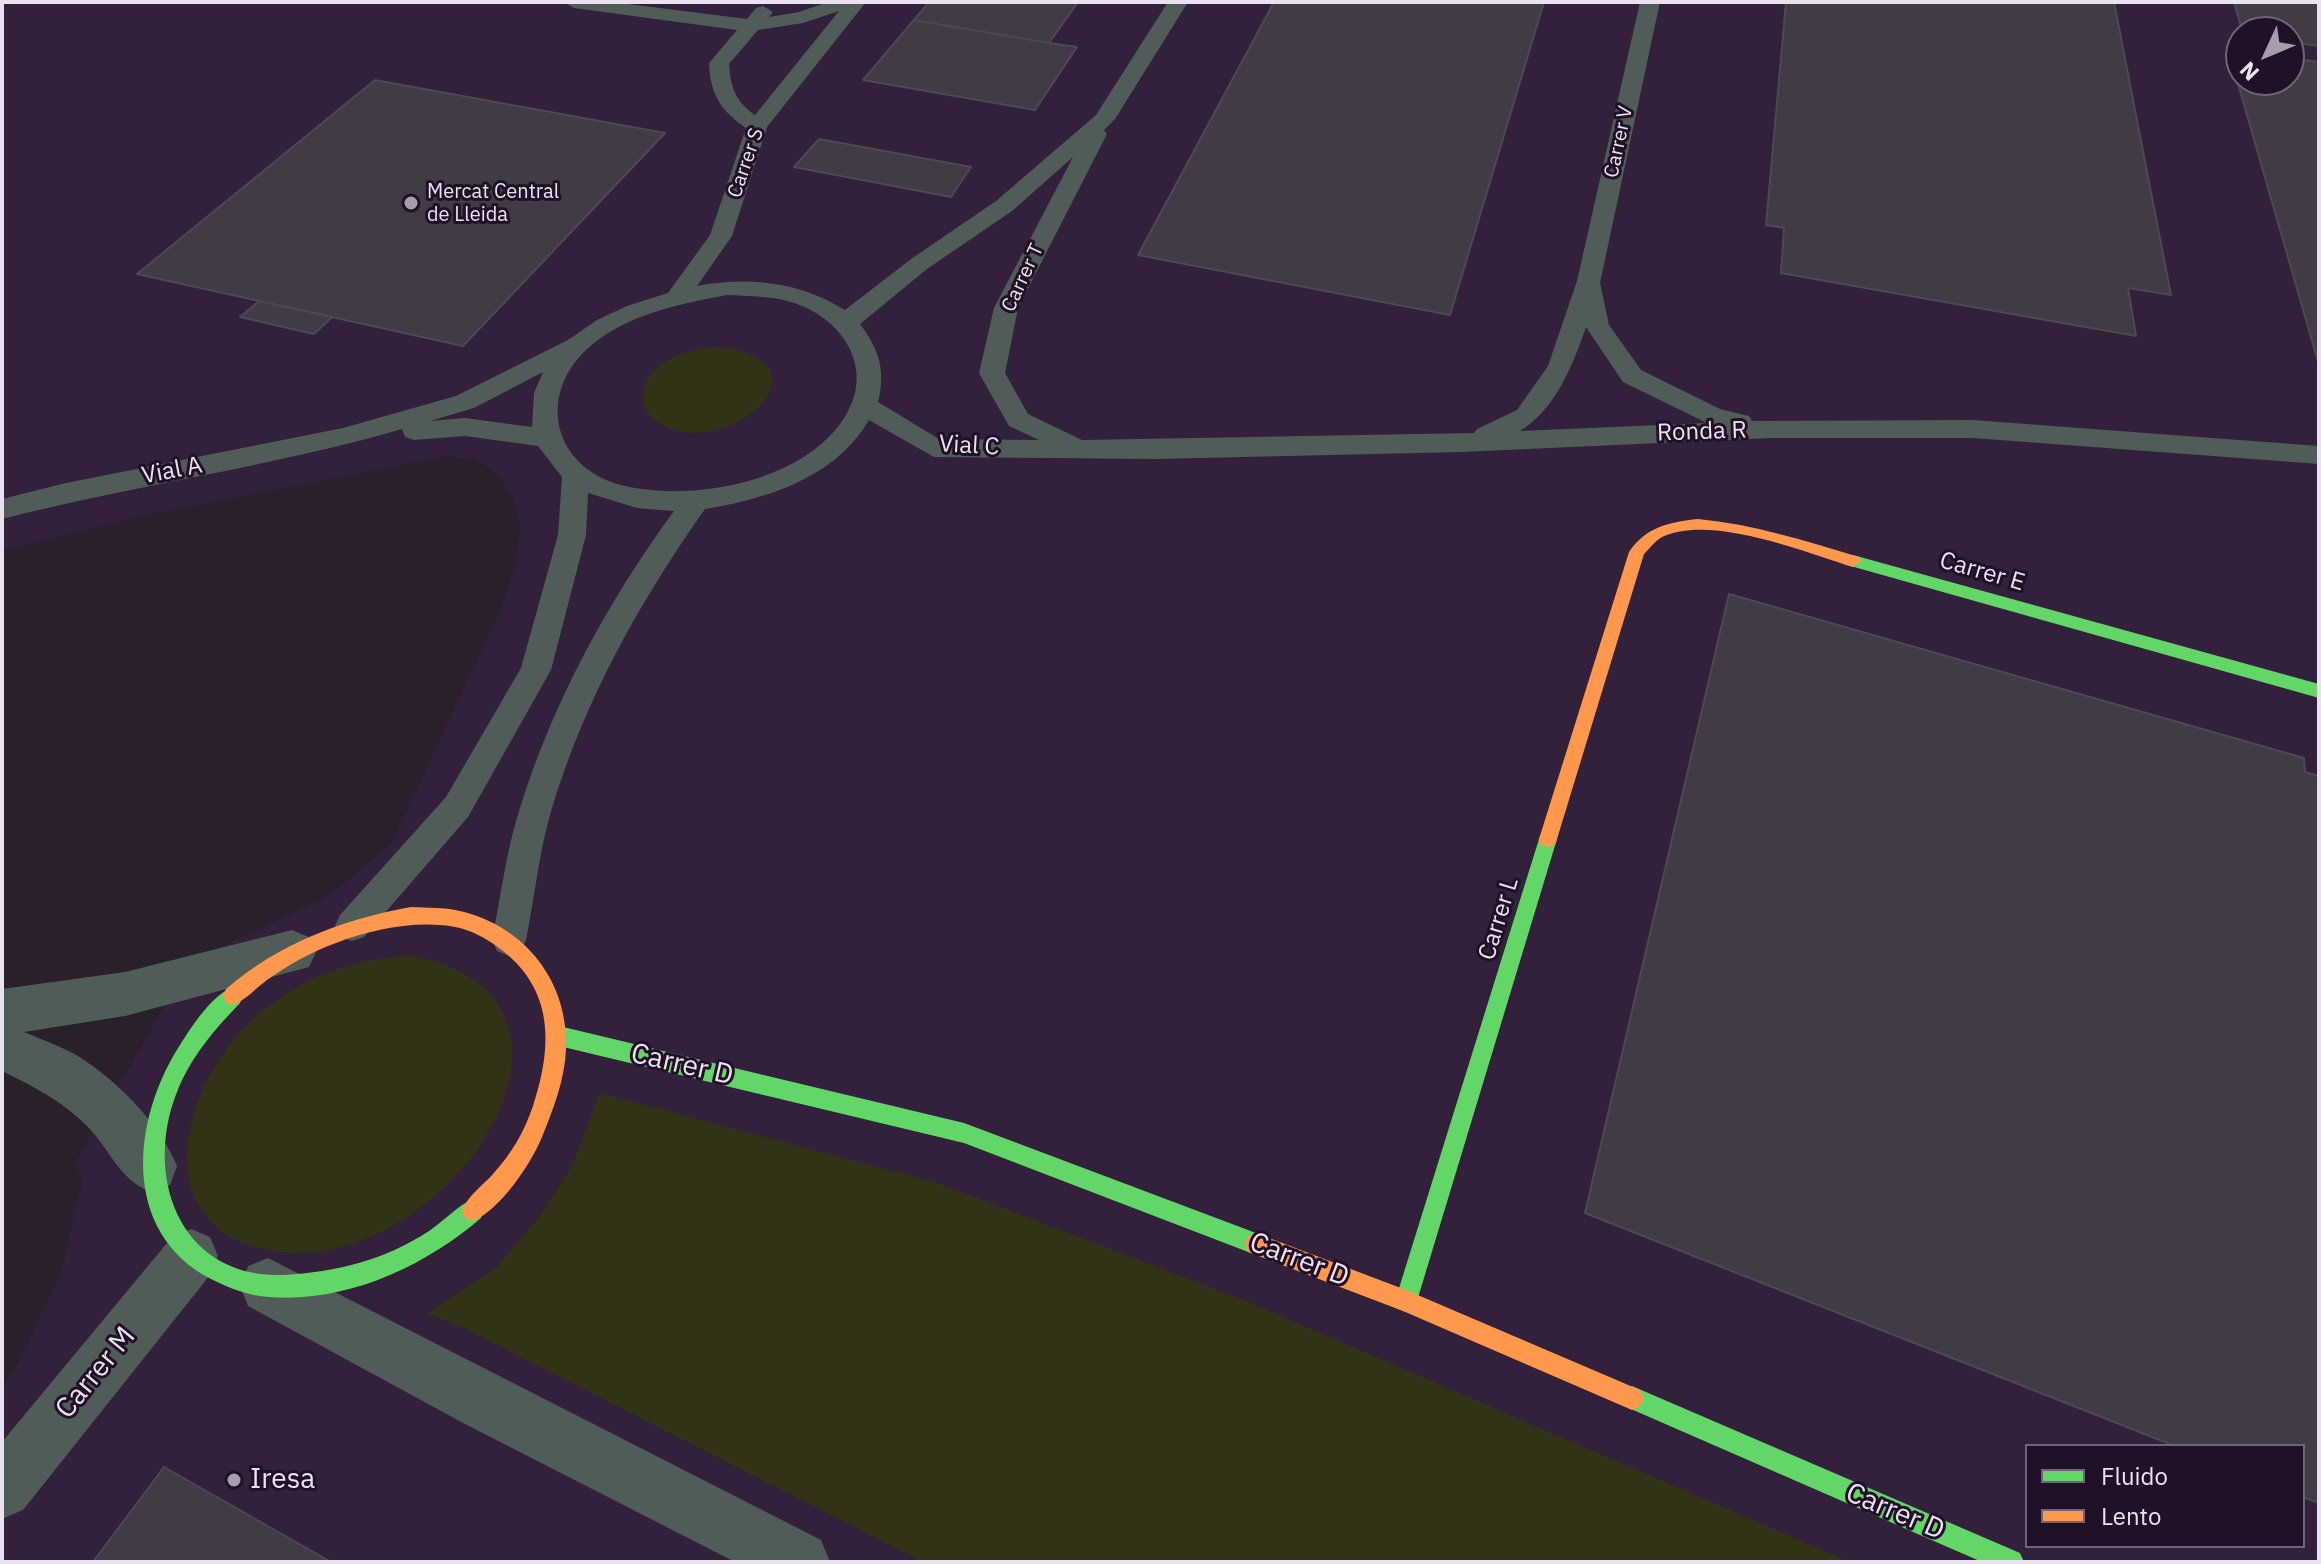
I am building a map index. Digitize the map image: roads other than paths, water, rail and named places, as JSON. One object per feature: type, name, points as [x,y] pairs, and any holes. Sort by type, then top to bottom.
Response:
[{"type":"street","name":"Carrer E","points":[[1637,552],[1655,534],[1695,524],[1729,527],[2319,691]]},
{"type":"street","name":"Carrer L","points":[[1406,1301],[1637,552]]},
{"type":"street","points":[[2,1012],[125,994],[292,952],[352,926],[411,916],[464,921],[509,940],[535,965],[553,997],[559,1036],[551,1094],[522,1155],[472,1212],[408,1257],[337,1283],[268,1286]]},
{"type":"street","points":[[292,952],[237,993],[191,1046],[161,1105],[151,1166],[156,1199],[169,1230],[191,1256],[225,1276],[268,1286],[486,1403],[799,1562]]},
{"type":"street","name":"Carrer D","points":[[559,1036],[964,1133],[1406,1301],[2011,1562]]},
{"type":"street","points":[[2,1046],[67,1077],[106,1109],[151,1166]]},
{"type":"street","name":"Carrer M","points":[[2,1489],[191,1256]]},
{"type":"lane","points":[[574,2],[701,21],[754,25],[803,17],[846,2]]},
{"type":"lane","points":[[757,126],[738,113],[720,91],[719,63],[775,2]]},
{"type":"lane","name":"Carrer S","points":[[679,294],[721,236],[757,126],[856,2]]},
{"type":"lane","name":"Carrer T","points":[[1084,450],[1018,420],[992,373],[1006,308],[1104,119],[1178,2]]},
{"type":"lane","name":"Carrer V","points":[[1461,443],[1506,428],[1532,410],[1560,367],[1589,281],[1650,2]]},
{"type":"lane","points":[[701,21],[735,6]]},
{"type":"lane","name":"Carrer T","points":[[846,322],[919,264],[1004,206],[1104,119]]},
{"type":"lane","name":"Carrer V","points":[[1589,281],[1597,326],[1632,376],[1713,416],[1771,429]]},
{"type":"lane","points":[[727,288],[774,290],[814,302],[846,322],[865,346],[869,360],[872,375],[865,406],[841,440],[802,469],[752,490],[696,501],[650,500],[609,491],[576,475],[558,458],[547,438],[543,406],[555,373],[580,343],[608,323],[642,306],[679,294],[727,288]]},
{"type":"lane","name":"Vial A","points":[[2,509],[66,493],[343,437],[465,402],[580,343]]},
{"type":"lane","name":"Vial C","points":[[865,406],[934,448],[1084,450]]},
{"type":"lane","name":"Vial A","points":[[343,437],[465,427],[547,438]]},
{"type":"lane","name":"Ronda R","points":[[1084,450],[1461,443],[1771,429],[1973,429],[2319,455]]},
{"type":"lane","points":[[352,926],[457,807],[536,670],[572,535],[576,475]]},
{"type":"lane","points":[[509,940],[536,810],[586,676],[658,551],[696,501]]},
{"type":"place","name":"Mercat Central de Lleida","points":[[411,203]]},
{"type":"place","name":"Iresa","points":[[234,1480]]}]
